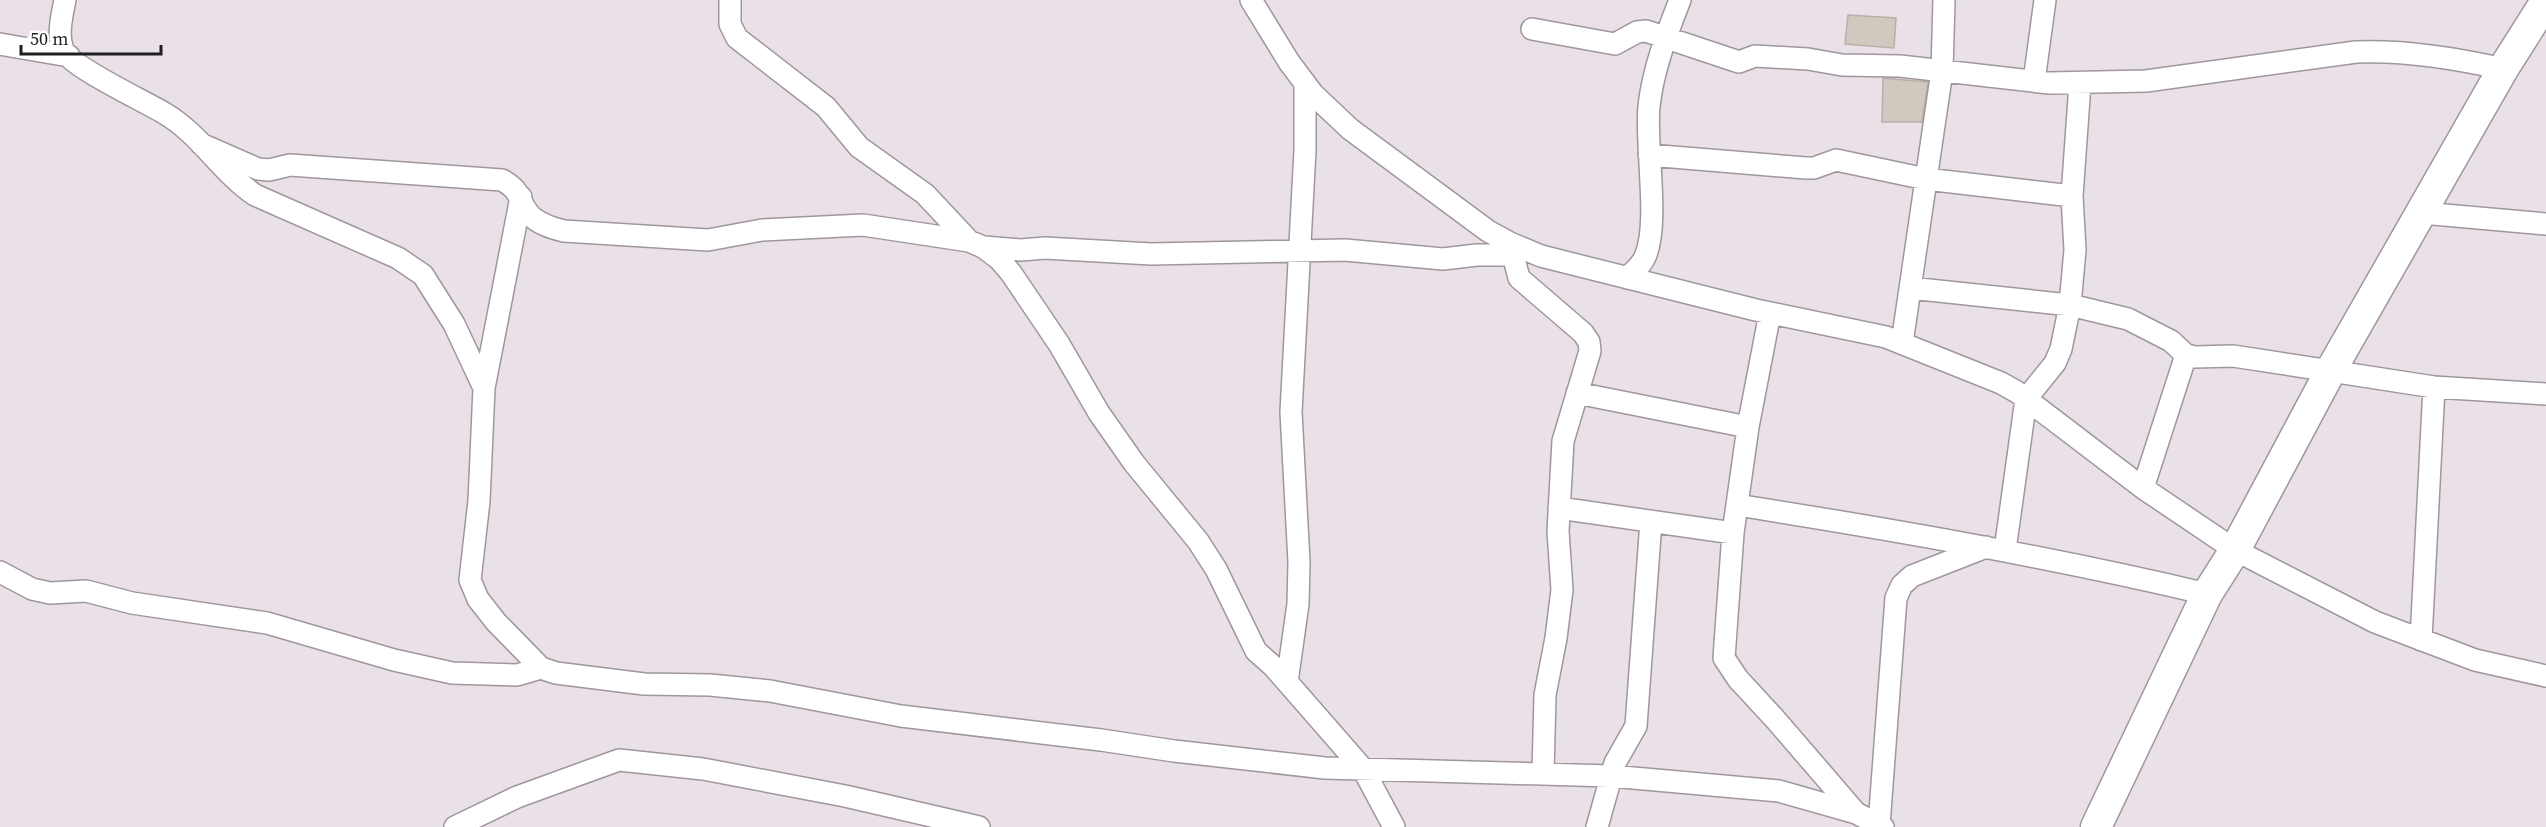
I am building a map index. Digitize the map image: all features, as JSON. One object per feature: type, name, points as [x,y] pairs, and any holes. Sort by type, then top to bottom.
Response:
[{"type":"main road","points":[[2096,827],[2207,594],[2235,550],[2331,370],[2503,69],[2546,0]]},
{"type":"street","points":[[65,0],[61,35],[64,51],[78,65],[166,114],[188,130],[243,186],[255,195],[398,258],[423,275],[454,324],[484,388]]},
{"type":"street","points":[[730,0],[730,24],[737,38],[826,107],[859,147],[930,198],[976,244],[999,258],[1059,344],[1099,413],[1134,463],[1210,560],[1224,582],[1256,651],[1287,682],[1363,769],[1394,827]]},
{"type":"street","points":[[1251,0],[1289,62],[1313,94],[1350,129],[1511,249],[1519,278],[1583,333],[1589,342],[1590,351],[1563,441],[1558,531],[1562,590],[1545,695],[1542,774]]},
{"type":"street","points":[[1627,278],[1640,266],[1646,256],[1651,234],[1649,104],[1665,36],[1680,0]]},
{"type":"street","points":[[1902,343],[1942,71],[1944,0]]},
{"type":"street","points":[[2034,81],[2045,0]]},
{"type":"street","points":[[1532,29],[1615,44],[1623,42],[1637,32],[1646,31],[1739,62],[1755,56],[1764,56],[1808,59],[1842,65],[1900,66],[2080,84],[2146,81],[2356,52],[2382,51],[2458,58],[2503,69]]},
{"type":"street","points":[[0,44],[69,56]]},
{"type":"street","points":[[1287,682],[1298,604],[1299,562],[1291,412],[1305,150],[1305,83]]},
{"type":"street","points":[[1996,548],[2026,399],[2058,356],[2066,330],[2075,250],[2072,196],[2080,84]]},
{"type":"street","points":[[201,144],[258,169],[269,170],[290,165],[502,180],[513,186],[521,197],[527,212],[535,219],[554,229],[564,231],[708,240],[762,230],[863,225],[1021,250],[1045,248],[1151,254],[1345,250],[1443,259],[1511,249],[1770,313],[1886,337],[2001,383],[2026,399],[2143,488],[2235,550],[2375,622],[2475,660],[2546,676]]},
{"type":"street","points":[[1649,155],[1806,168],[1814,168],[1836,160],[1926,179],[2072,196]]},
{"type":"street","points":[[521,197],[484,388],[478,501],[470,580],[478,599],[496,622],[541,668]]},
{"type":"street","points":[[2422,213],[2546,225]]},
{"type":"street","points":[[1910,288],[2070,305],[2128,319],[2171,340],[2186,355],[2210,358],[2233,356],[2434,387],[2546,394]]},
{"type":"street","points":[[1770,313],[1748,427],[1732,533],[1724,658],[1738,679],[1856,813]]},
{"type":"street","points":[[2143,488],[2186,355]]},
{"type":"street","points":[[2421,640],[2434,387]]},
{"type":"street","points":[[1577,393],[1748,427]]},
{"type":"street","points":[[1737,505],[1893,529],[1996,548],[2098,568],[2207,594]]},
{"type":"street","points":[[1559,508],[1732,533]]},
{"type":"street","points":[[1597,827],[1620,752],[1636,726],[1651,521]]},
{"type":"street","points":[[0,572],[32,589],[50,593],[86,591],[132,603],[267,623],[394,660],[452,673],[517,675],[541,668],[567,674],[644,684],[770,691],[901,716],[1325,768],[1611,776],[1779,791],[1856,813],[1881,826],[1896,598],[1902,585],[1912,576],[1996,548]]},
{"type":"street","points":[[455,827],[527,794],[612,763],[628,760],[703,769],[845,796],[979,827]]},
{"type":"building","points":[[1848,15],[1896,18],[1894,48],[1845,44]]},
{"type":"building","points":[[1883,78],[1928,82],[1922,122],[1882,122]]}]
